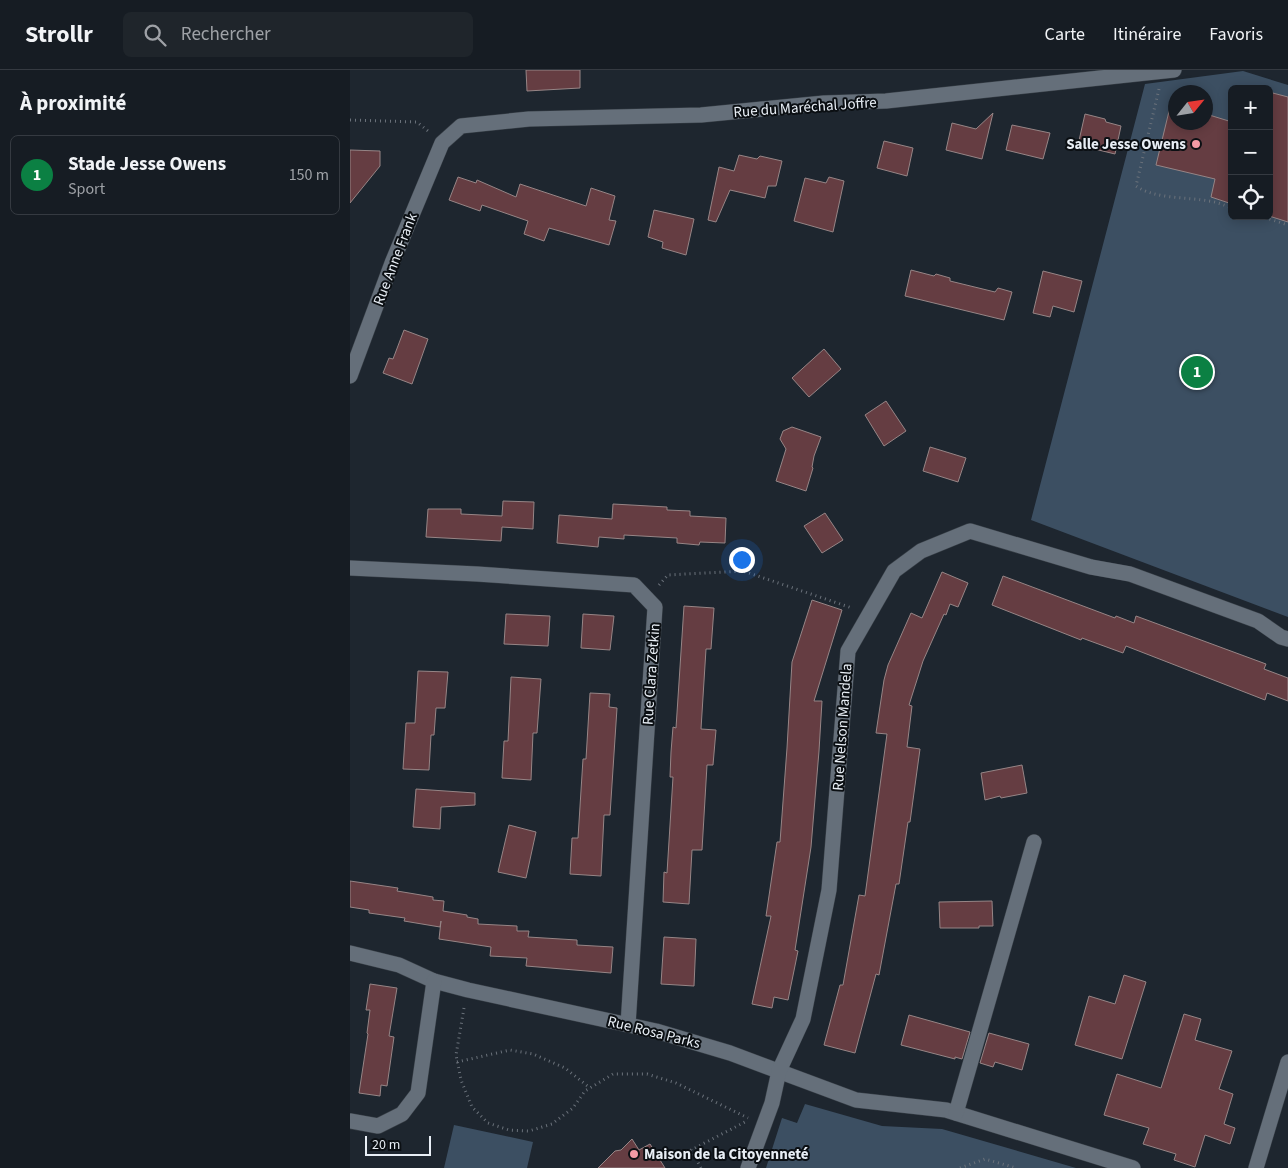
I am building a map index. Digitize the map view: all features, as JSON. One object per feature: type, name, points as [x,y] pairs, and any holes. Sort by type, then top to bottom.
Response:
[{"type":"street","name":"Rue du Maréchal Joffre","points":[[442,143],[462,126],[529,119],[701,115],[824,103],[886,101],[1169,71]]},
{"type":"street","name":"Rue Anne Frank","points":[[350,376],[392,263],[442,143]]},
{"type":"street","name":"Rue Nelson Mandela","points":[[748,1168],[772,1103],[779,1072],[803,1019],[830,890],[848,651],[894,571],[921,551],[970,531],[1091,566],[1130,574],[1258,621],[1281,637],[1288,639]]},
{"type":"street","points":[[350,568],[477,574],[634,585],[647,599]]},
{"type":"street","name":"Rue Clara Zetkin","points":[[628,1026],[655,607],[647,599]]},
{"type":"street","points":[[956,1113],[1034,842]]},
{"type":"street","name":"Rue Rosa Parks","points":[[350,953],[399,965],[434,981],[468,990],[656,1031],[730,1053],[856,1100],[946,1110],[1133,1168]]},
{"type":"street","points":[[350,1121],[378,1126],[402,1114],[418,1093],[434,981]]},
{"type":"street","points":[[1256,1168],[1288,1062]]},
{"type":"path","points":[[1169,71],[1136,186],[1141,190],[1165,196],[1210,201],[1228,207]]},
{"type":"path","points":[[350,120],[417,122],[442,143]]},
{"type":"path","points":[[1272,220],[1288,225]]},
{"type":"path","points":[[647,599],[668,575],[743,571],[869,614]]},
{"type":"path","points":[[468,990],[461,1022],[456,1055],[457,1062],[461,1080],[472,1107],[488,1123],[510,1130],[529,1131],[552,1124],[574,1108],[585,1091],[613,1074],[646,1074],[676,1083],[750,1119],[691,1150],[701,1168]]},
{"type":"path","points":[[457,1062],[510,1050],[533,1054],[565,1068],[590,1088]]},
{"type":"path","points":[[960,1168],[985,1159],[1016,1168]]},
{"type":"shaded area","points":[[1243,71],[1288,85],[1288,617],[1031,520],[1145,84]]},
{"type":"shaded area","points":[[805,1104],[882,1126],[942,1129],[1076,1168],[766,1168],[782,1118],[797,1123]]},
{"type":"shaded area","points":[[454,1125],[533,1142],[527,1168],[444,1168]]},
{"type":"building","points":[[526,70],[580,70],[580,88],[527,91]]},
{"type":"building","points":[[1273,93],[1288,97],[1288,222],[1273,217]]},
{"type":"building","points":[[993,113],[982,159],[946,150],[952,123],[976,129]]},
{"type":"building","points":[[1085,114],[1105,119],[1106,122],[1121,126],[1115,154],[1078,145]]},
{"type":"building","name":"Salle Jesse Owens","points":[[1168,115],[1168,130],[1213,130],[1213,116],[1228,121],[1228,203],[1211,197],[1215,179],[1156,165]]},
{"type":"building","points":[[1012,125],[1050,133],[1043,159],[1006,150]]},
{"type":"building","points":[[884,141],[913,148],[907,176],[877,168]]},
{"type":"building","points":[[350,150],[380,151],[380,166],[350,203]]},
{"type":"building","points":[[739,155],[757,159],[760,156],[782,161],[776,186],[768,186],[765,198],[730,190],[716,222],[708,220],[719,167],[734,171]]},
{"type":"building","points":[[458,177],[476,183],[477,180],[516,197],[520,184],[586,206],[591,188],[615,196],[609,220],[616,221],[609,245],[549,228],[544,241],[524,234],[528,221],[482,205],[480,211],[449,200]]},
{"type":"building","points":[[829,177],[844,181],[833,232],[794,221],[805,178],[826,183]]},
{"type":"building","points":[[654,210],[694,219],[686,255],[662,248],[663,242],[648,237]]},
{"type":"building","points":[[911,270],[934,276],[936,274],[950,278],[950,281],[995,292],[998,288],[1012,292],[1004,320],[905,296]]},
{"type":"building","points":[[1043,271],[1082,281],[1074,312],[1053,306],[1050,317],[1033,313]]},
{"type":"building","points":[[404,330],[428,339],[412,384],[383,373],[389,358],[393,359]]},
{"type":"building","points":[[824,349],[841,369],[809,397],[792,378]]},
{"type":"building","points":[[886,401],[906,431],[884,446],[865,415]]},
{"type":"building","points":[[792,427],[821,437],[814,456],[813,468],[806,491],[776,481],[786,449],[780,439],[783,431]]},
{"type":"building","points":[[930,447],[966,458],[958,482],[923,471]]},
{"type":"building","points":[[503,501],[534,502],[533,529],[502,527],[501,541],[426,537],[428,509],[461,509],[461,514],[502,516]]},
{"type":"building","points":[[613,504],[667,507],[667,510],[690,511],[690,516],[726,518],[725,543],[700,542],[699,545],[677,543],[677,538],[624,535],[624,539],[599,537],[598,547],[557,543],[559,515],[612,519]]},
{"type":"building","points":[[825,513],[843,540],[822,553],[804,526]]},
{"type":"building","points":[[942,572],[968,583],[958,607],[950,604],[946,615],[944,614],[923,661],[909,705],[912,706],[907,747],[920,749],[910,822],[908,822],[899,884],[896,884],[879,975],[876,974],[855,1053],[824,1045],[840,985],[843,985],[859,895],[865,896],[887,734],[876,733],[884,680],[888,665],[911,613],[922,618]]},
{"type":"building","points":[[1003,576],[1115,618],[1116,616],[1134,623],[1136,616],[1266,664],[1264,669],[1288,678],[1288,701],[1267,693],[1265,700],[1126,646],[1123,653],[1082,638],[1081,640],[992,605]]},
{"type":"building","points":[[812,600],[842,610],[814,701],[822,701],[819,751],[811,847],[795,950],[798,951],[788,1000],[774,997],[772,1008],[752,1004],[771,916],[766,916],[777,842],[780,842],[792,662]]},
{"type":"building","points":[[684,606],[714,608],[711,649],[706,649],[701,729],[716,730],[713,765],[707,765],[702,850],[692,850],[689,904],[663,902],[664,872],[667,873],[673,777],[670,777],[671,752],[673,727],[676,728]]},
{"type":"building","points":[[506,614],[550,616],[548,646],[504,644]]},
{"type":"building","points":[[583,614],[614,616],[610,650],[581,648]]},
{"type":"building","points":[[418,671],[448,672],[445,708],[436,708],[434,735],[431,735],[429,770],[403,769],[406,723],[415,723]]},
{"type":"building","points":[[511,677],[541,679],[537,733],[533,733],[531,780],[502,778],[504,741],[508,741]]},
{"type":"building","points":[[590,693],[610,694],[609,707],[617,708],[610,815],[604,815],[601,876],[570,874],[572,838],[578,838],[583,759],[586,759]]},
{"type":"building","points":[[1022,765],[1027,793],[985,800],[981,773]]},
{"type":"building","points":[[416,789],[475,793],[475,805],[441,807],[440,829],[413,827]]},
{"type":"building","points":[[509,825],[536,832],[526,878],[498,872]]},
{"type":"building","points":[[350,881],[398,888],[397,891],[433,897],[433,900],[444,901],[443,911],[478,919],[478,924],[517,926],[517,931],[529,931],[528,937],[577,940],[577,945],[613,947],[611,973],[526,966],[527,958],[490,956],[491,947],[439,939],[441,921],[440,927],[404,921],[405,918],[369,913],[369,910],[350,907]]},
{"type":"building","points":[[992,901],[993,926],[940,928],[939,902]]},
{"type":"building","points":[[664,937],[696,939],[694,986],[661,984]]},
{"type":"building","points":[[1124,975],[1146,982],[1122,1059],[1075,1045],[1089,996],[1115,1004]]},
{"type":"building","points":[[370,984],[397,988],[389,1036],[394,1037],[387,1086],[381,1085],[380,1096],[359,1093],[368,1034],[370,1010],[366,1010]]},
{"type":"building","points":[[1184,1014],[1201,1019],[1195,1040],[1232,1051],[1219,1089],[1233,1094],[1224,1124],[1235,1128],[1230,1144],[1205,1135],[1195,1167],[1174,1160],[1176,1154],[1143,1144],[1149,1128],[1104,1115],[1117,1074],[1161,1088]]},
{"type":"building","points":[[909,1015],[970,1032],[962,1059],[955,1057],[955,1059],[901,1045]]},
{"type":"building","points":[[989,1033],[1029,1044],[1022,1070],[995,1062],[993,1067],[980,1063]]},
{"type":"building","name":"Maison de la Citoyenneté","points":[[632,1139],[639,1150],[650,1144],[665,1168],[598,1168],[615,1151],[621,1150]]},
{"type":"place","name":"Salle Jesse Owens","points":[[1196,144]]},
{"type":"place","name":"Stade Jesse Owens","points":[[1197,372]]},
{"type":"place","name":"Maison de la Citoyenneté","points":[[634,1154]]}]
